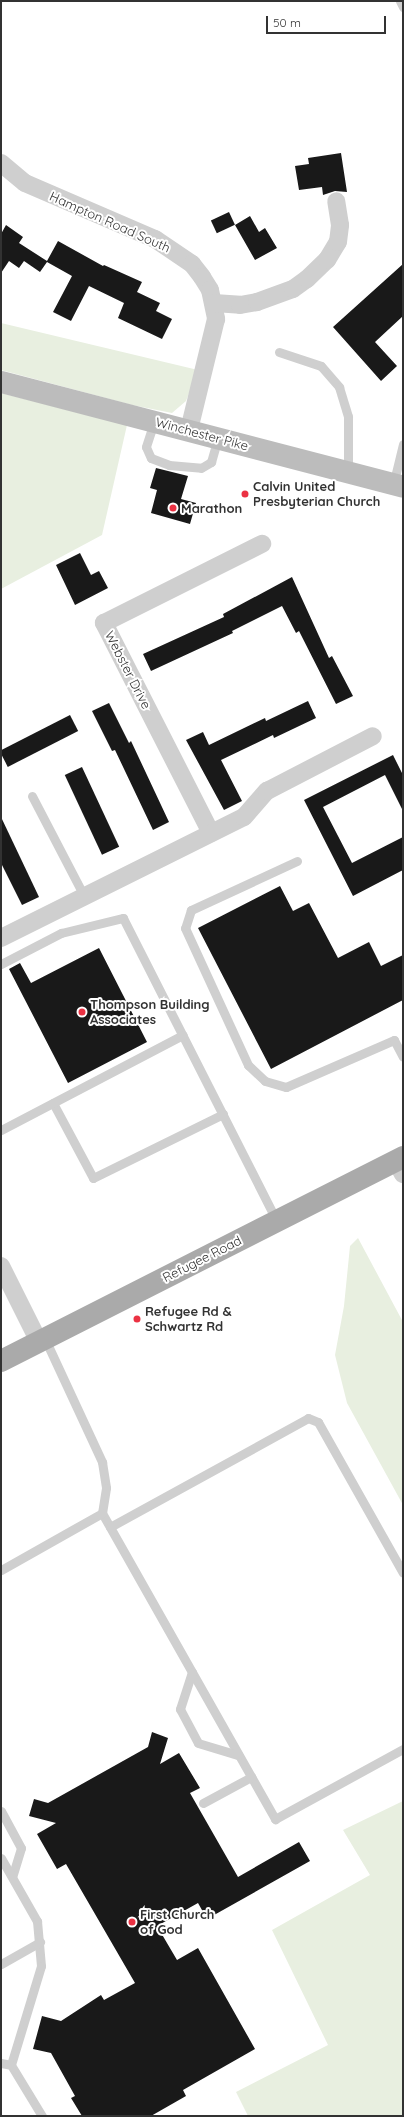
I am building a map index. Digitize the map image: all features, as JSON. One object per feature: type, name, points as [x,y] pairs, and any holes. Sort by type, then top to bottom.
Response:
[{"type":"main road","name":"Winchester Pike","points":[[1,382],[189,430],[398,486]]},
{"type":"main road","name":"Refugee Road","points":[[1,1361],[277,1221],[401,1164]]},
{"type":"street","name":"Hampton Road South","points":[[1,163],[25,183],[155,239],[192,264],[202,277],[214,303],[214,336],[189,430]]},
{"type":"street","points":[[214,303],[240,305],[257,302],[292,289],[307,279],[327,260],[338,242],[340,225],[336,201]]},
{"type":"street","name":"Webster Drive","points":[[211,833],[104,623],[262,544]]},
{"type":"street","points":[[1,938],[244,817],[266,791],[373,736]]},
{"type":"street","points":[[1,1266],[42,1340]]},
{"type":"lane","points":[[400,1],[403,7]]},
{"type":"lane","points":[[279,352],[321,366],[339,387],[348,417],[348,472]]},
{"type":"lane","points":[[154,422],[146,447],[151,458],[169,465],[201,468],[211,462],[218,438]]},
{"type":"lane","points":[[398,486],[403,444]]},
{"type":"lane","points":[[32,796],[84,896]]},
{"type":"lane","points":[[297,861],[191,910],[185,928],[248,1065],[265,1082],[286,1087],[394,1040],[403,1056]]},
{"type":"lane","points":[[1,964],[61,933],[124,918],[277,1221]]},
{"type":"lane","points":[[1,1130],[183,1034]]},
{"type":"lane","points":[[53,1103],[93,1178],[223,1114]]},
{"type":"lane","points":[[42,1340],[102,1462],[106,1488],[102,1513],[275,1819],[403,1749]]},
{"type":"lane","points":[[110,1527],[308,1418],[318,1422],[403,1573]]},
{"type":"lane","points":[[1,1570],[102,1513]]},
{"type":"lane","points":[[192,1672],[180,1708],[198,1743],[238,1755]]},
{"type":"lane","points":[[203,1803],[251,1777]]},
{"type":"lane","points":[[1,1811],[21,1848],[12,1877]]},
{"type":"lane","points":[[1,1858],[37,1921],[41,1966],[11,2064],[42,2116]]},
{"type":"lane","points":[[1,1964],[40,1942]]},
{"type":"lane","points":[[1,2063],[11,2064]]},
{"type":"green space","points":[[1,323],[198,370],[186,401],[172,413],[132,405],[1,370]]},
{"type":"green space","points":[[1,393],[127,425],[102,535],[1,589]]},
{"type":"green space","points":[[358,1238],[403,1322],[403,1505],[347,1403],[335,1355],[344,1306],[350,1246]]},
{"type":"green space","points":[[403,1801],[403,2116],[248,2116],[236,2092],[328,2045],[272,1930],[370,1875],[343,1830]]},
{"type":"building","points":[[341,153],[347,192],[335,191],[323,195],[322,187],[299,190],[295,166],[309,164],[308,158]]},
{"type":"building","points":[[229,212],[235,225],[217,233],[211,220]]},
{"type":"building","points":[[250,216],[259,232],[265,228],[277,248],[255,260],[235,225]]},
{"type":"building","points":[[6,225],[23,237],[19,243],[47,261],[58,241],[103,266],[104,265],[142,282],[137,292],[160,303],[156,311],[172,319],[162,339],[118,318],[124,303],[89,286],[71,321],[53,312],[72,276],[47,262],[40,272],[24,261],[19,268],[9,261],[1,273],[1,234]]},
{"type":"building","points":[[403,264],[403,316],[375,342],[397,366],[381,381],[333,327]]},
{"type":"building","points":[[156,468],[188,476],[181,499],[196,503],[190,524],[151,513],[157,490],[150,488]]},
{"type":"building","points":[[80,553],[91,575],[99,571],[108,588],[75,605],[56,565]]},
{"type":"building","points":[[292,577],[329,658],[332,656],[353,696],[336,704],[299,631],[296,633],[282,606],[232,631],[233,633],[151,671],[143,654],[224,617],[223,614]]},
{"type":"building","points":[[308,701],[316,718],[274,738],[273,735],[221,760],[242,801],[224,810],[186,740],[203,732],[209,745],[265,718],[266,721]]},
{"type":"building","points":[[109,703],[129,743],[131,741],[169,822],[153,830],[115,750],[112,751],[92,711]]},
{"type":"building","points":[[70,715],[78,731],[8,767],[1,754],[1,750]]},
{"type":"building","points":[[393,755],[403,775],[403,811],[385,775],[323,807],[352,863],[403,837],[403,870],[353,896],[304,800]]},
{"type":"building","points":[[82,767],[119,847],[102,855],[65,775]]},
{"type":"building","points":[[1,817],[39,897],[22,905],[1,863]]},
{"type":"building","points":[[280,886],[293,911],[309,903],[338,958],[369,942],[381,966],[403,955],[403,1000],[271,1069],[198,928]]},
{"type":"building","name":"Thompson Building Associates","points":[[99,948],[147,1042],[68,1083],[9,969],[20,963],[31,983]]},
{"type":"building","name":"First Church of God","points":[[152,1732],[168,1738],[160,1764],[179,1753],[200,1788],[190,1793],[238,1877],[299,1842],[310,1861],[207,1919],[198,1903],[157,1926],[177,1960],[198,1948],[255,2049],[183,2090],[186,2096],[151,2116],[82,2116],[71,2098],[75,2096],[51,2053],[33,2049],[42,2016],[61,2021],[101,1995],[104,2000],[135,1983],[66,1864],[57,1869],[37,1834],[56,1823],[29,1816],[34,1799],[48,1803],[148,1747]]},
{"type":"place","name":"Calvin United Presbyterian Church","points":[[245,494]]},
{"type":"place","name":"Marathon","points":[[173,508]]},
{"type":"place","name":"Thompson Building Associates","points":[[82,1012]]},
{"type":"place","name":"Refugee Rd & Schwartz Rd","points":[[137,1319]]},
{"type":"place","name":"First Church of God","points":[[132,1922]]}]
